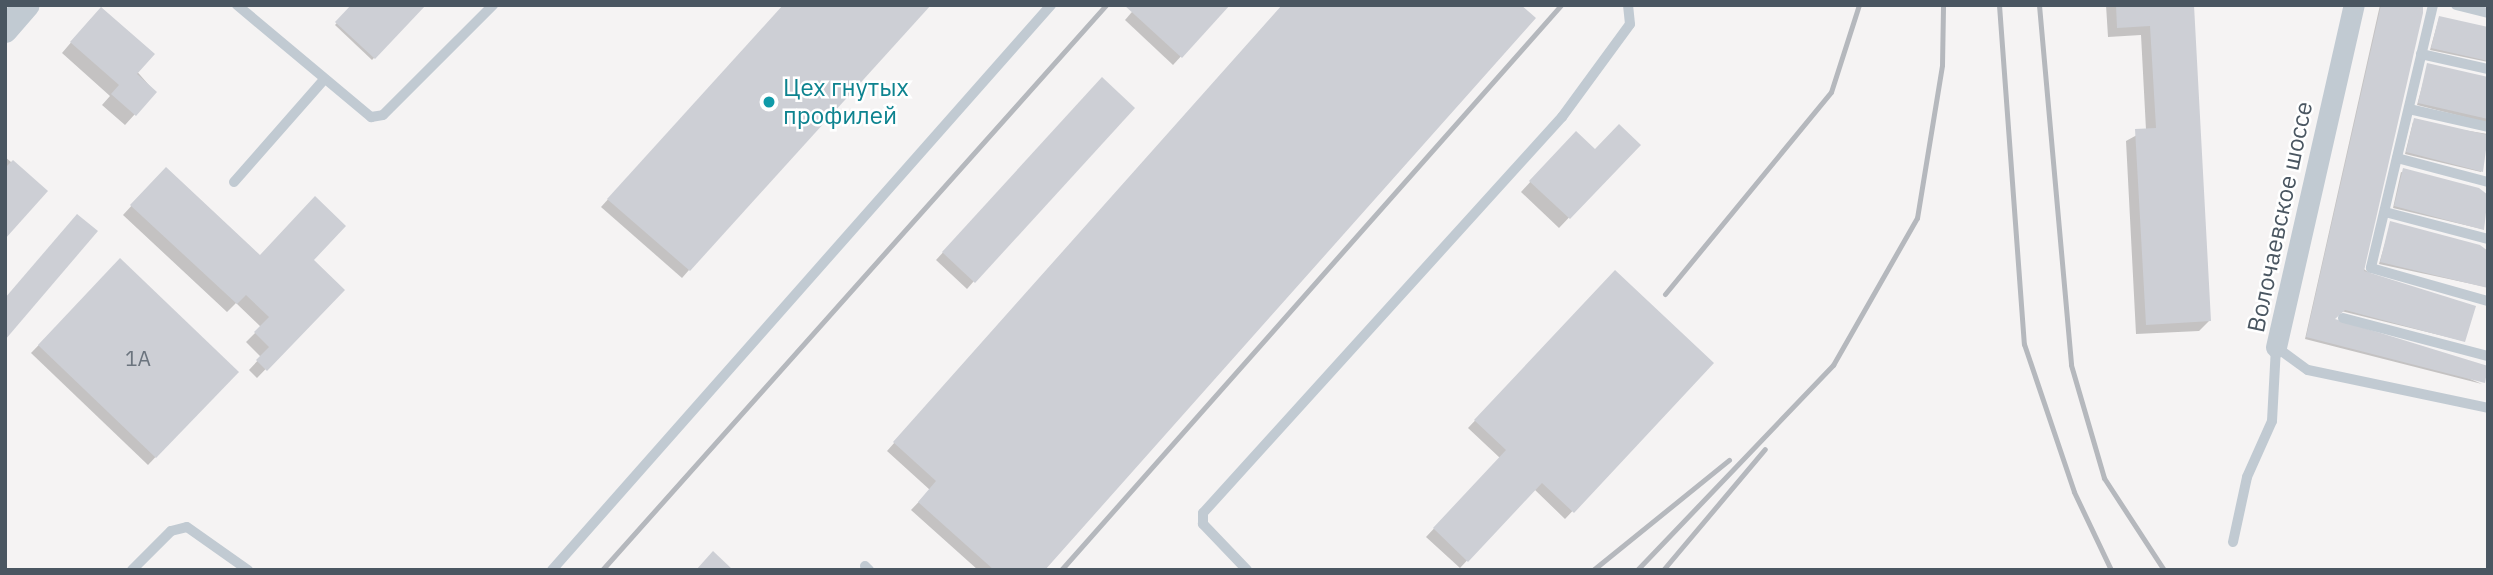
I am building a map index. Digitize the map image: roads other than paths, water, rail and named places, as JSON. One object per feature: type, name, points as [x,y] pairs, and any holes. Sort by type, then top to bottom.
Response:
[{"type":"street","points":[[5,30],[27,5]]},
{"type":"street","name":"Волочаевское шоссе","points":[[2276,347],[2354,5]]},
{"type":"lane","points":[[237,5],[322,82],[371,117],[383,116],[493,5]]},
{"type":"lane","points":[[552,570],[1051,5]]},
{"type":"lane","points":[[1247,570],[1203,524],[1203,513],[1562,117],[1630,24],[1628,5]]},
{"type":"lane","points":[[2433,5],[2371,268],[2488,301]]},
{"type":"lane","points":[[2456,5],[2488,13]]},
{"type":"lane","points":[[2421,54],[2488,69]]},
{"type":"lane","points":[[234,182],[322,82]]},
{"type":"lane","points":[[2409,109],[2488,127]]},
{"type":"lane","points":[[2397,158],[2488,182]]},
{"type":"lane","points":[[2385,212],[2488,239]]},
{"type":"lane","points":[[2343,318],[2488,355]]},
{"type":"lane","points":[[2233,542],[2247,477],[2272,421],[2276,347]]},
{"type":"lane","name":"Волочаевское шоссе","points":[[2276,347],[2308,370],[2488,408]]},
{"type":"lane","points":[[132,570],[171,531],[187,527],[248,570]]},
{"type":"railway","points":[[602,570],[1106,5]]},
{"type":"railway","points":[[1061,570],[1561,5]]},
{"type":"railway","points":[[1665,294],[1831,92],[1859,5]]},
{"type":"railway","points":[[1637,570],[1833,365],[1917,218],[1942,65],[1943,5]]},
{"type":"railway","points":[[1999,5],[2024,344],[2074,492],[2111,570]]},
{"type":"railway","points":[[2039,5],[2071,365],[2104,478],[2164,570]]},
{"type":"railway","points":[[1663,570],[1765,449]]},
{"type":"railway","points":[[1593,570],[1729,460]]},
{"type":"place","name":"Цех гнутых профилей","points":[[769,102]]}]
